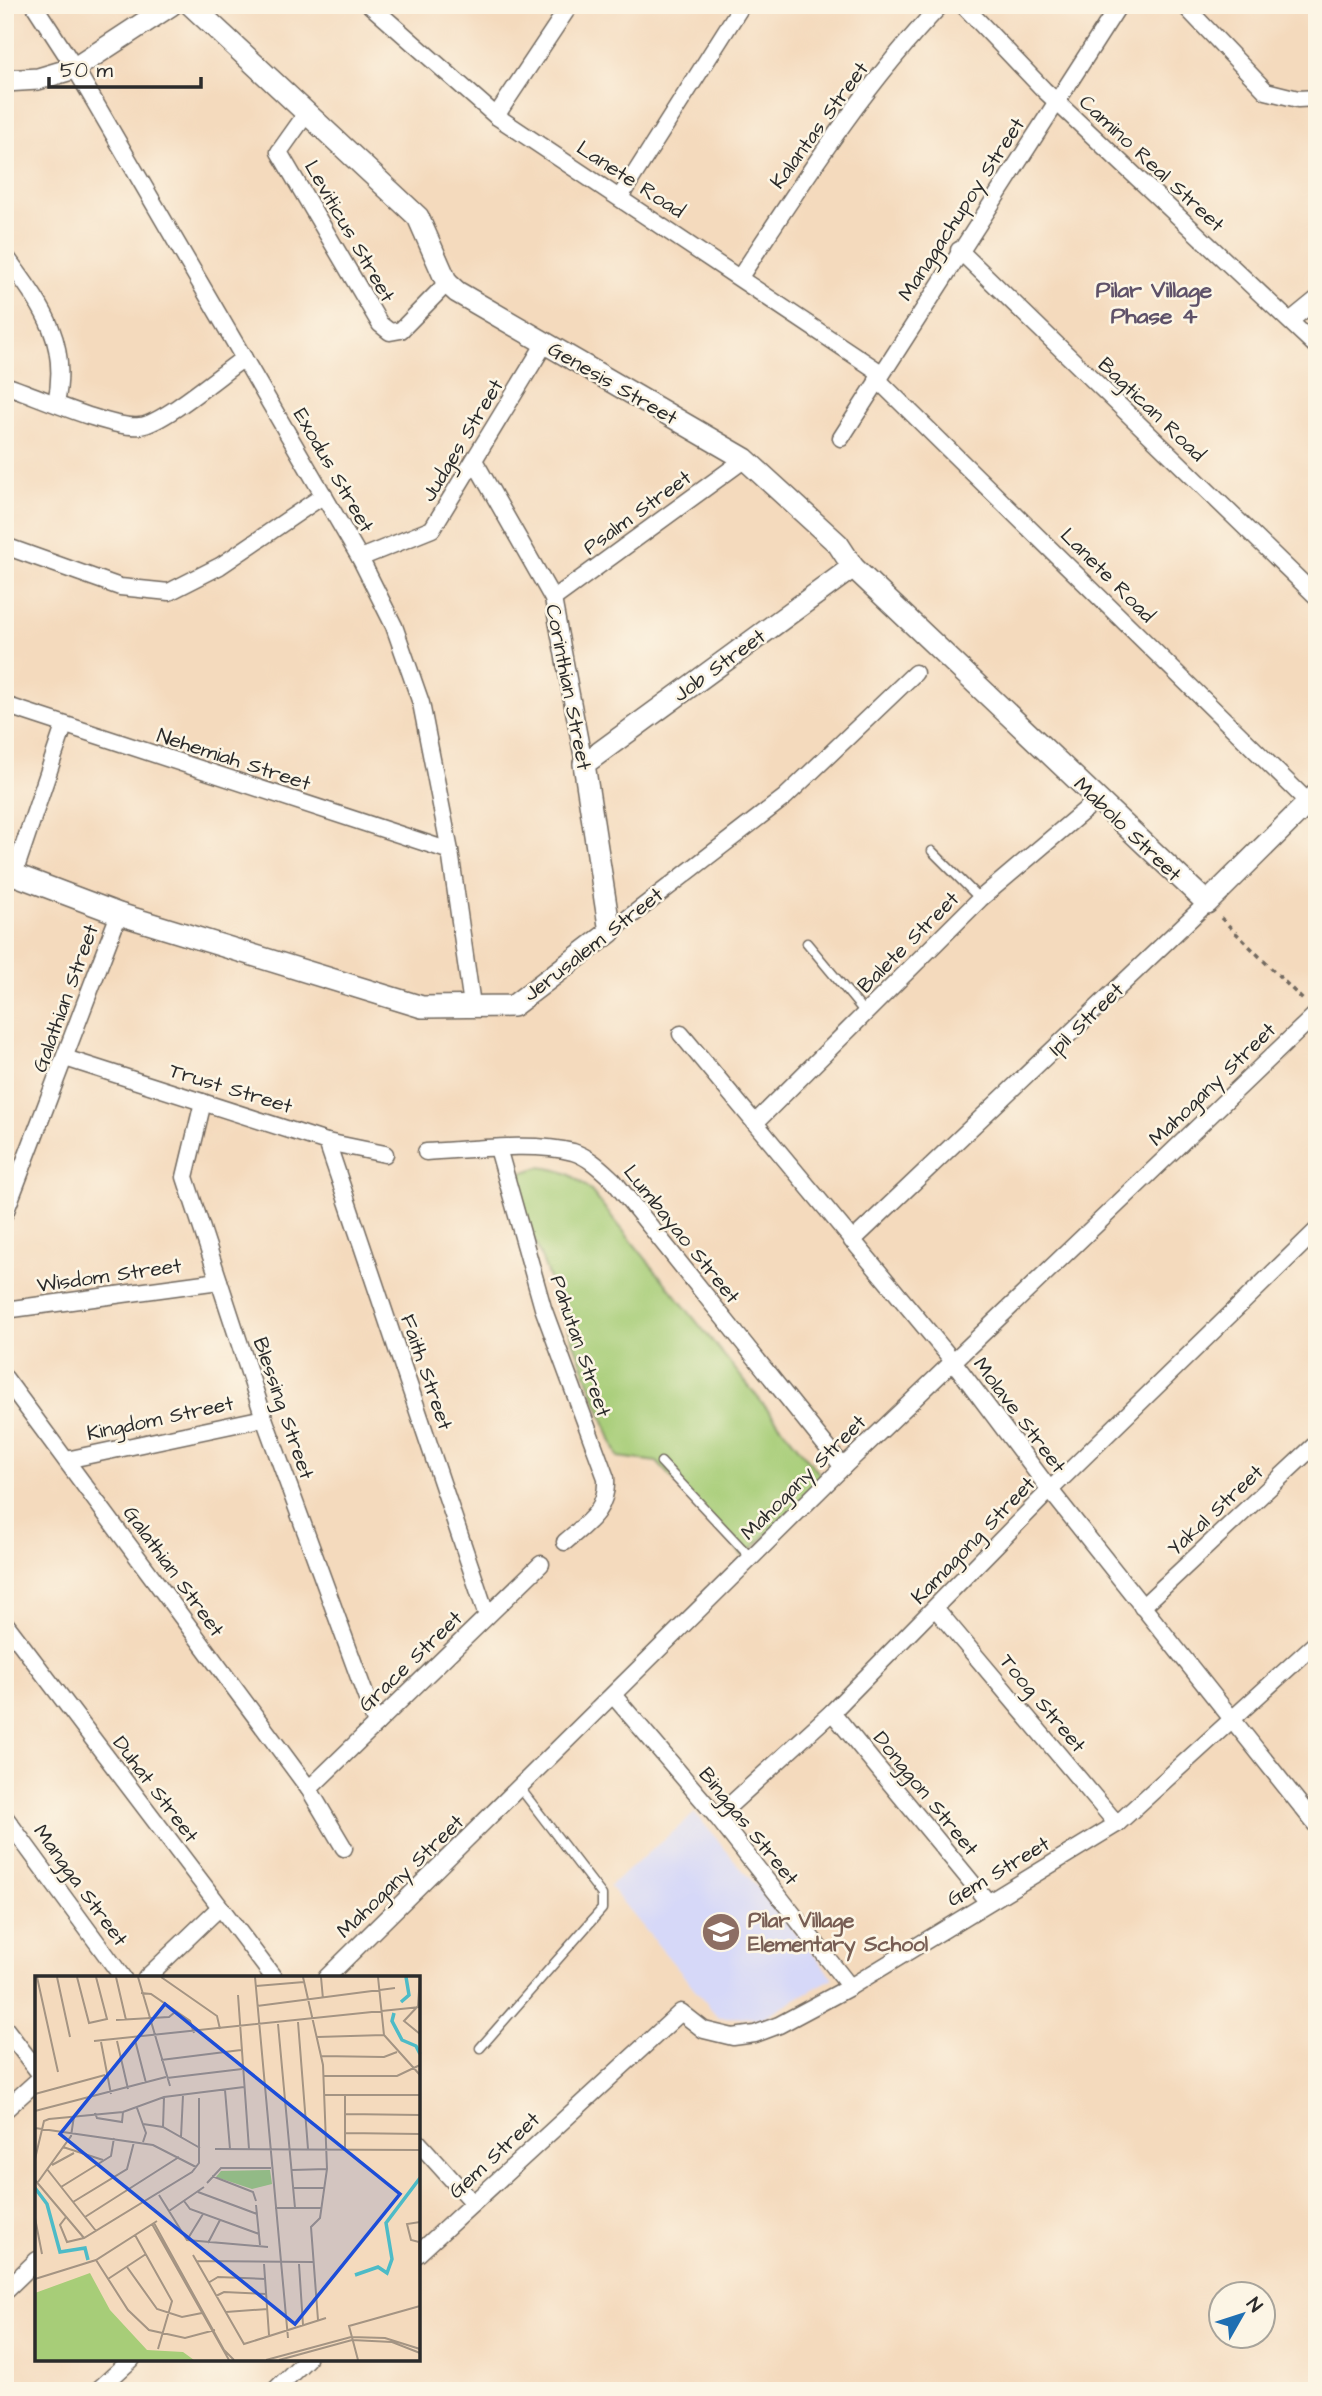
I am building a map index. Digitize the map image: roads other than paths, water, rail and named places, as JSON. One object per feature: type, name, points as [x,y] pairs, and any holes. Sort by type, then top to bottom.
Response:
[{"type":"street","name":"Exodus Street","points":[[34,5],[75,68],[324,495],[394,626],[421,703],[450,851],[472,1005]]},
{"type":"street","points":[[5,81],[38,79],[75,68],[171,5]]},
{"type":"street","points":[[191,5],[418,217],[447,283]]},
{"type":"street","name":"Lanete Road","points":[[370,5],[496,116],[740,277],[879,376],[1313,798]]},
{"type":"street","points":[[496,116],[570,5]]},
{"type":"street","points":[[620,197],[742,5]]},
{"type":"street","name":"Kalantas Street","points":[[740,277],[867,92],[915,32],[942,5]]},
{"type":"street","name":"Camino Real Street","points":[[963,5],[1056,102],[1317,347]]},
{"type":"street","name":"Manggachupoy Street","points":[[841,438],[959,250],[1119,5]]},
{"type":"street","points":[[1184,5],[1266,91],[1298,99],[1317,98]]},
{"type":"street","name":"Leviticus Street","points":[[306,114],[279,152],[371,311],[390,331],[401,330],[447,283]]},
{"type":"street","name":"Bagtican Road","points":[[959,250],[1317,597]]},
{"type":"street","points":[[5,255],[53,331],[62,375],[56,403]]},
{"type":"street","name":"Genesis Street","points":[[447,283],[745,459],[838,544],[853,566],[1050,753]]},
{"type":"street","points":[[1290,321],[1317,299]]},
{"type":"street","name":"Judges Street","points":[[360,558],[432,529],[545,343]]},
{"type":"street","points":[[5,385],[114,423],[140,426],[164,414],[244,358]]},
{"type":"street","name":"Psalm Street","points":[[553,599],[745,459]]},
{"type":"street","name":"Corinthian Street","points":[[475,461],[553,599],[584,764],[610,932]]},
{"type":"street","points":[[5,546],[120,587],[169,592],[220,566],[324,495]]},
{"type":"street","name":"Job Street","points":[[584,764],[853,566]]},
{"type":"street","name":"Jerusalem Street","points":[[9,873],[119,914],[422,1007],[513,1006],[785,797],[915,673]]},
{"type":"street","name":"Nehemiah Street","points":[[5,705],[450,851]]},
{"type":"street","points":[[9,873],[64,726]]},
{"type":"street","name":"Mabolo Street","points":[[1050,753],[1208,903]]},
{"type":"street","name":"Ipil Street","points":[[852,1241],[1208,903],[1313,798]]},
{"type":"street","name":"Balete Street","points":[[756,1122],[980,899],[1098,799]]},
{"type":"street","name":"Galathian Street","points":[[5,1213],[119,914]]},
{"type":"street","name":"Mahogany Street","points":[[328,1976],[843,1467],[1317,1013]]},
{"type":"street","name":"Molave Street","points":[[681,1034],[953,1361],[1230,1720],[1317,1826]]},
{"type":"street","name":"Trust Street","points":[[65,1058],[327,1142],[385,1153]]},
{"type":"street","name":"Blessing Street","points":[[203,1102],[185,1177],[264,1418],[376,1724]]},
{"type":"street","name":"Faith Street","points":[[327,1142],[487,1616]]},
{"type":"street","name":"Lumbayao Street","points":[[426,1152],[498,1148],[573,1152],[594,1163],[613,1180],[843,1467]]},
{"type":"street","name":"Pahutan Street","points":[[498,1148],[543,1308],[606,1479],[607,1494],[598,1514],[565,1542]]},
{"type":"street","name":"Kamagong Street","points":[[717,1818],[832,1712],[1050,1490],[1317,1230]]},
{"type":"street","name":"Wisdom Street","points":[[5,1310],[219,1280]]},
{"type":"street","name":"Galathian Street","points":[[5,1378],[309,1789],[344,1849]]},
{"type":"street","name":"Kingdom Street","points":[[66,1460],[264,1418]]},
{"type":"street","name":"Yakal Street","points":[[1142,1607],[1317,1443]]},
{"type":"street","name":"Grace Street","points":[[309,1789],[541,1564]]},
{"type":"street","name":"Toog Street","points":[[936,1609],[1117,1824]]},
{"type":"street","name":"Duhat Street","points":[[5,1623],[272,1976]]},
{"type":"street","name":"Gem Street","points":[[420,2252],[681,2012],[704,2030],[733,2037],[755,2034],[779,2025],[850,1987],[1117,1824],[1317,1642]]},
{"type":"street","name":"Binggas Street","points":[[612,1695],[717,1818],[850,1987]]},
{"type":"street","name":"Donggon Street","points":[[832,1712],[987,1901]]},
{"type":"street","name":"Mangga Street","points":[[5,1817],[122,1976]]},
{"type":"street","points":[[148,1976],[219,1908]]},
{"type":"street","points":[[5,2028],[35,2067]]},
{"type":"street","points":[[5,2110],[35,2083]]},
{"type":"street","points":[[420,2144],[473,2203]]},
{"type":"street","points":[[5,2291],[35,2262]]},
{"type":"street","points":[[97,2391],[130,2361]]},
{"type":"street","points":[[274,2391],[305,2361]]},
{"type":"lane","points":[[932,851],[980,899]]},
{"type":"lane","points":[[807,943],[866,1014]]},
{"type":"lane","points":[[661,1462],[751,1558]]},
{"type":"lane","points":[[480,2048],[601,1909],[602,1895],[520,1788]]},
{"type":"place","name":"Pilar Village Elementary School","points":[[721,1932]]},
{"type":"district","name":"Pilar Village Phase 4","points":[[1154,302]]}]
